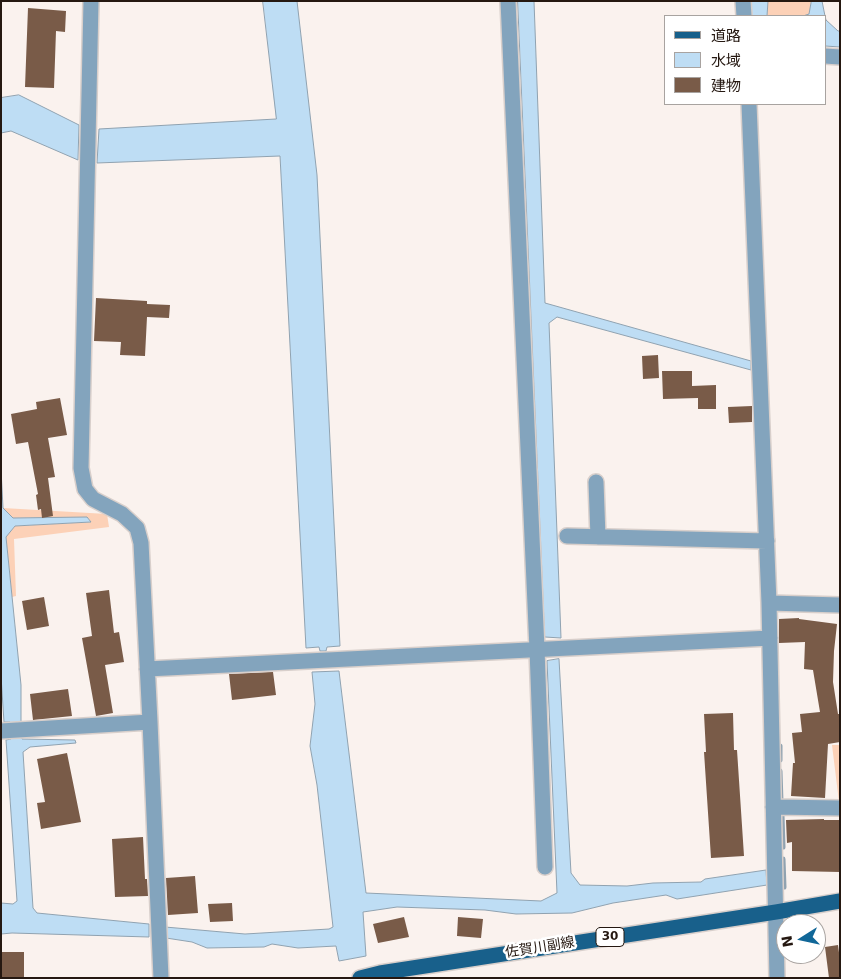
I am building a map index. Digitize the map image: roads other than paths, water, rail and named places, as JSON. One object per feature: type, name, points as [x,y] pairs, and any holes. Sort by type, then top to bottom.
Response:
[{"type":"main road","name":"佐賀川副線","points":[[360,978],[840,901]]},
{"type":"street","points":[[91,1],[81,468],[85,489],[93,499],[122,514],[137,528],[141,543],[161,978]]},
{"type":"street","points":[[508,1],[545,867]]},
{"type":"street","points":[[744,1],[744,15]]},
{"type":"street","points":[[826,56],[840,57]]},
{"type":"street","points":[[749,105],[769,603],[777,978]]},
{"type":"street","points":[[596,482],[598,537]]},
{"type":"street","points":[[567,536],[767,541]]},
{"type":"street","points":[[769,603],[840,605]]},
{"type":"street","points":[[147,669],[770,638]]},
{"type":"street","points":[[3,731],[150,722]]},
{"type":"street","points":[[774,807],[840,808]]},
{"type":"water","points":[[263,1],[297,1],[317,175],[340,646],[327,647],[326,651],[320,651],[319,647],[306,648],[280,156],[97,163],[99,129],[276,119]]},
{"type":"water","points":[[518,1],[534,1],[545,303],[751,361],[751,370],[557,317],[549,323],[561,638],[545,637]]},
{"type":"water","points":[[750,1],[768,1],[767,15],[751,15]]},
{"type":"water","points":[[811,1],[822,1],[825,15],[806,15],[809,14]]},
{"type":"water","points":[[826,20],[840,31],[840,47],[826,46]]},
{"type":"water","points":[[19,95],[79,125],[78,160],[11,131],[1,133],[1,98]]},
{"type":"water","points":[[1,469],[3,508],[13,518],[87,517],[91,522],[15,526],[6,537],[21,685],[22,739],[75,740],[76,743],[30,747],[23,752],[33,908],[37,913],[149,924],[149,937],[1,934],[1,903],[13,904],[17,901],[6,740],[11,739],[10,722],[4,722],[1,676]]},
{"type":"water","points":[[559,659],[571,873],[580,885],[627,886],[653,883],[701,882],[705,879],[766,870],[767,885],[677,899],[666,895],[613,903],[572,913],[516,914],[485,910],[397,907],[363,912],[366,956],[339,961],[336,946],[298,948],[272,944],[264,947],[207,948],[192,942],[166,938],[165,927],[245,934],[329,929],[333,927],[317,785],[310,746],[315,704],[312,672],[339,671],[366,893],[541,901],[557,893],[547,661]]},
{"type":"waterway","points":[[780,746],[780,760]]},
{"type":"waterway","points":[[780,771],[781,802]]},
{"type":"waterway","points":[[782,815],[783,847]]},
{"type":"waterway","points":[[783,859],[784,887]]}]
